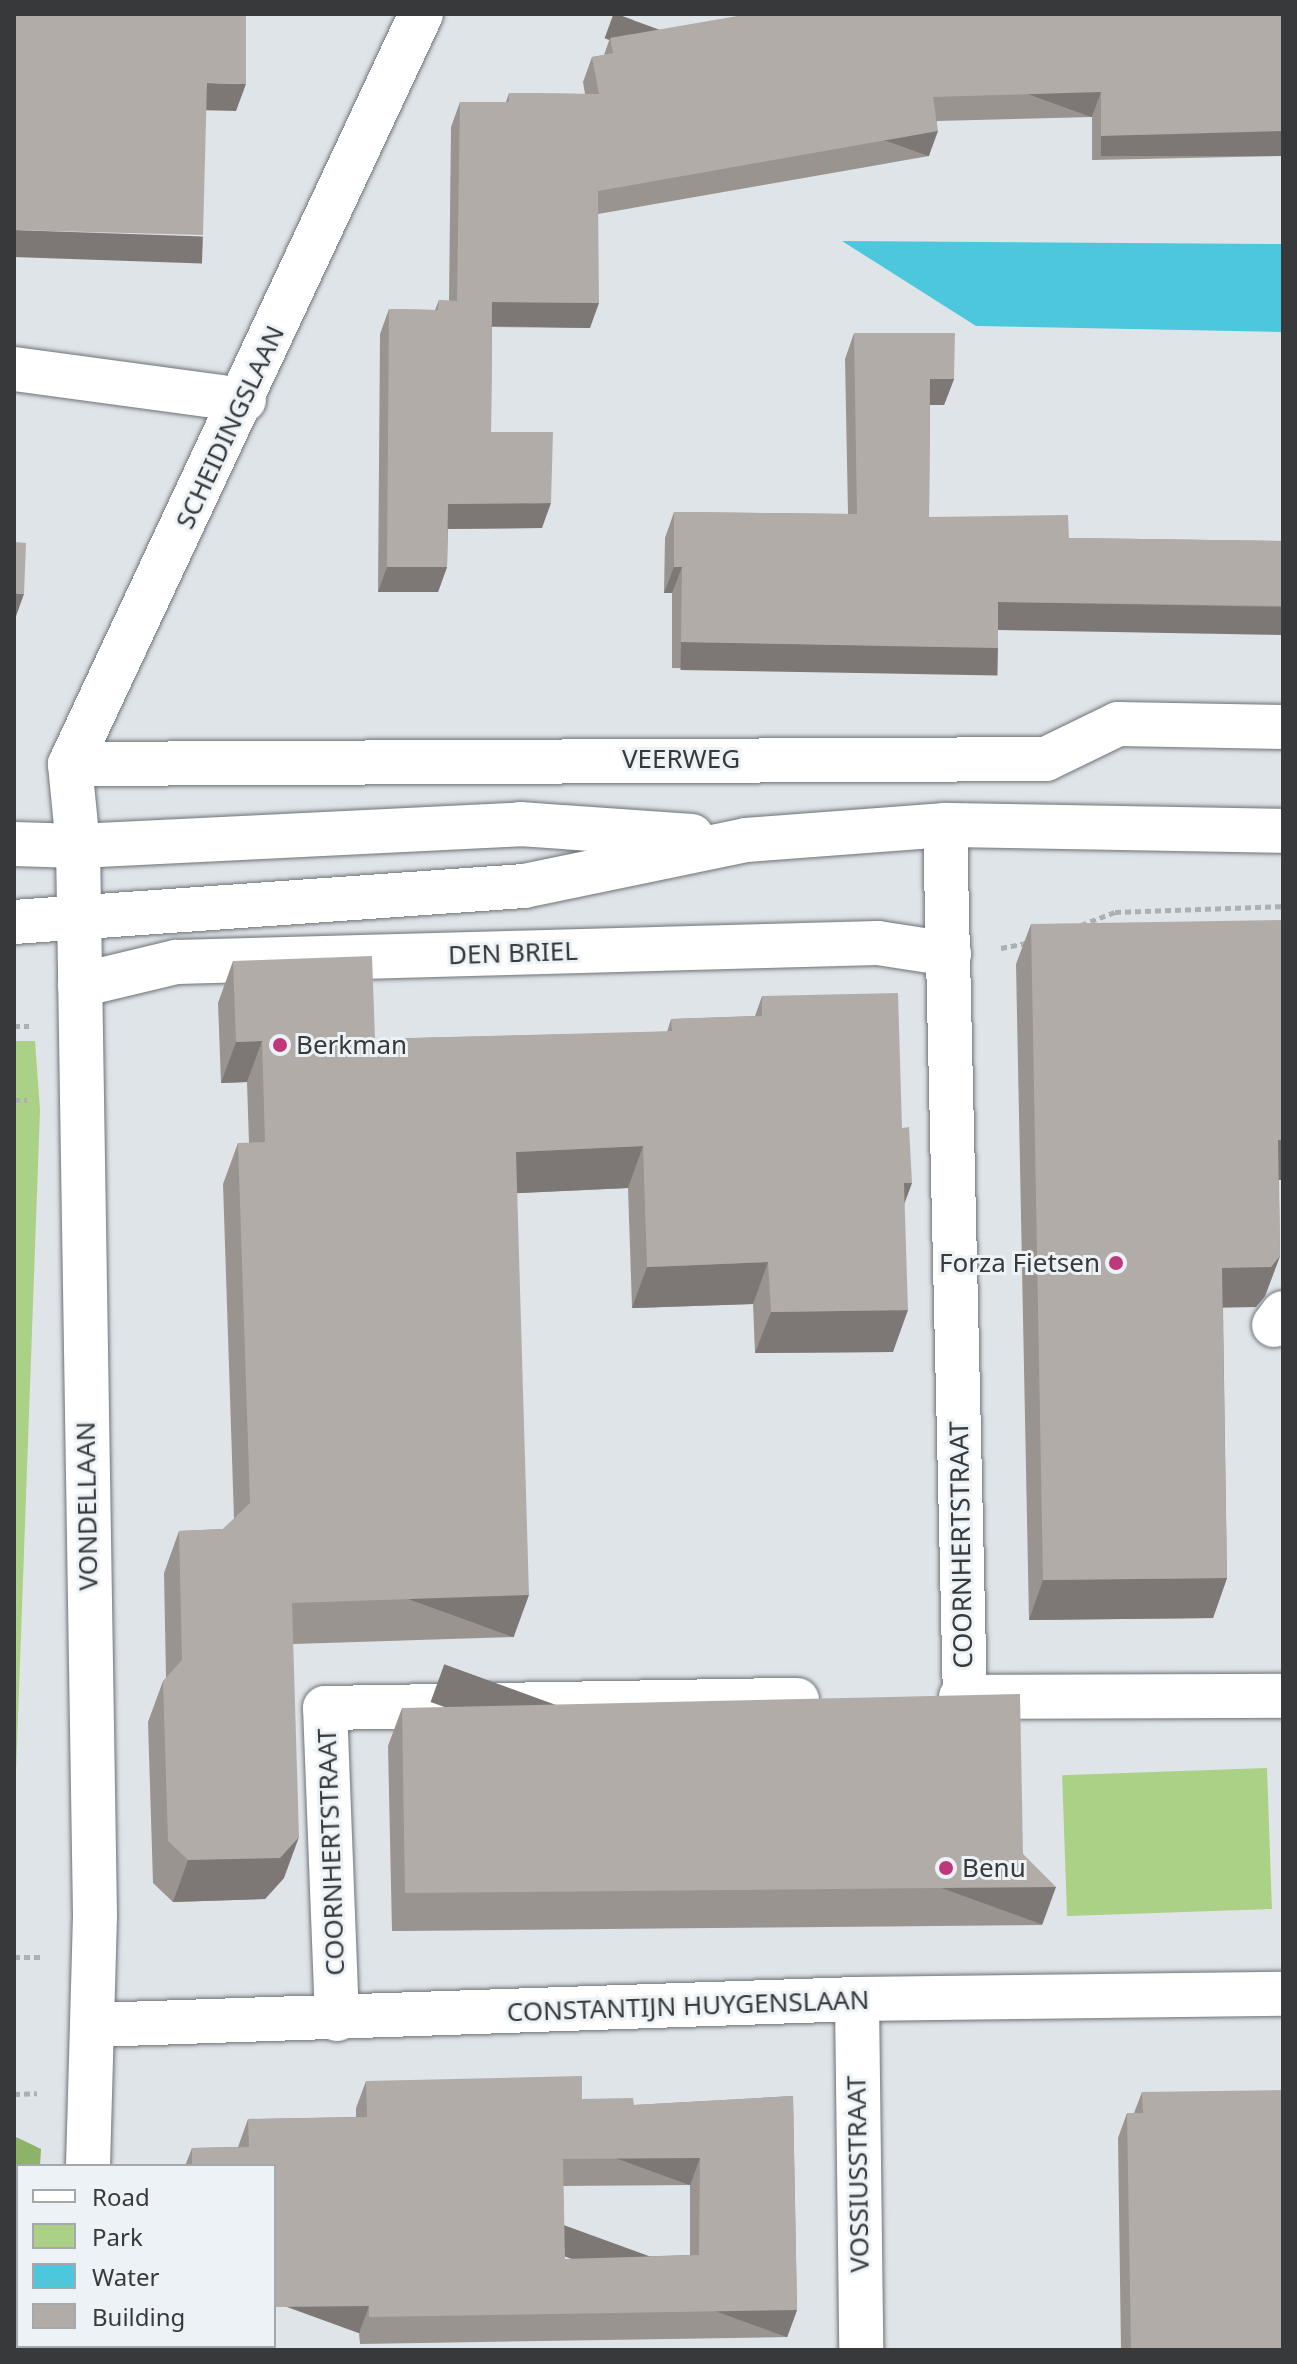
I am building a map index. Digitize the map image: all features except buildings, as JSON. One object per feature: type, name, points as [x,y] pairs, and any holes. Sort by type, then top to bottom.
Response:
[{"type":"street","name":"SCHEIDINGSLAAN","points":[[70,764],[244,400],[421,14]]},
{"type":"street","points":[[14,369],[244,400]]},
{"type":"street","name":"VEERWEG","points":[[70,764],[1046,759],[1118,724],[1283,727]]},
{"type":"street","points":[[70,764],[78,846]]},
{"type":"street","points":[[14,844],[78,846],[520,824],[746,840]]},
{"type":"street","points":[[14,922],[524,886],[746,840],[945,825],[1283,831]]},
{"type":"street","name":"COORNHERTSTRAAT","points":[[917,1698],[965,1697],[945,825]]},
{"type":"street","name":"VONDELLAAN","points":[[78,846],[94,2025],[88,2164]]},
{"type":"street","name":"DEN BRIEL","points":[[80,985],[192,961],[878,943],[949,954]]},
{"type":"street","points":[[965,1697],[1283,1696]]},
{"type":"street","name":"COORNHERTSTRAAT","points":[[337,2019],[325,1708],[837,1699]]},
{"type":"street","name":"CONSTANTIJN HUYGENSLAAN","points":[[94,2025],[857,1999],[1283,1994]]},
{"type":"street","name":"VOSSIUSSTRAAT","points":[[857,1999],[861,2350]]},
{"type":"path","points":[[1075,928],[1115,912],[1283,906]]},
{"type":"path","points":[[949,954],[1034,942]]},
{"type":"green space","points":[[14,1041],[35,1041],[40,1110],[14,1828]]},
{"type":"green space","points":[[1267,1768],[1272,1909],[1067,1916],[1062,1775]]},
{"type":"green space","points":[[14,2136],[41,2149],[40,2164],[16,2164],[16,2348],[36,2350],[14,2350]]},
{"type":"water","points":[[842,241],[1283,244],[1283,332],[976,326]]},
{"type":"place","name":"Berkman","points":[[280,1045]]},
{"type":"place","name":"Forza Fietsen","points":[[1116,1263]]},
{"type":"place","name":"Benu","points":[[946,1868]]}]
